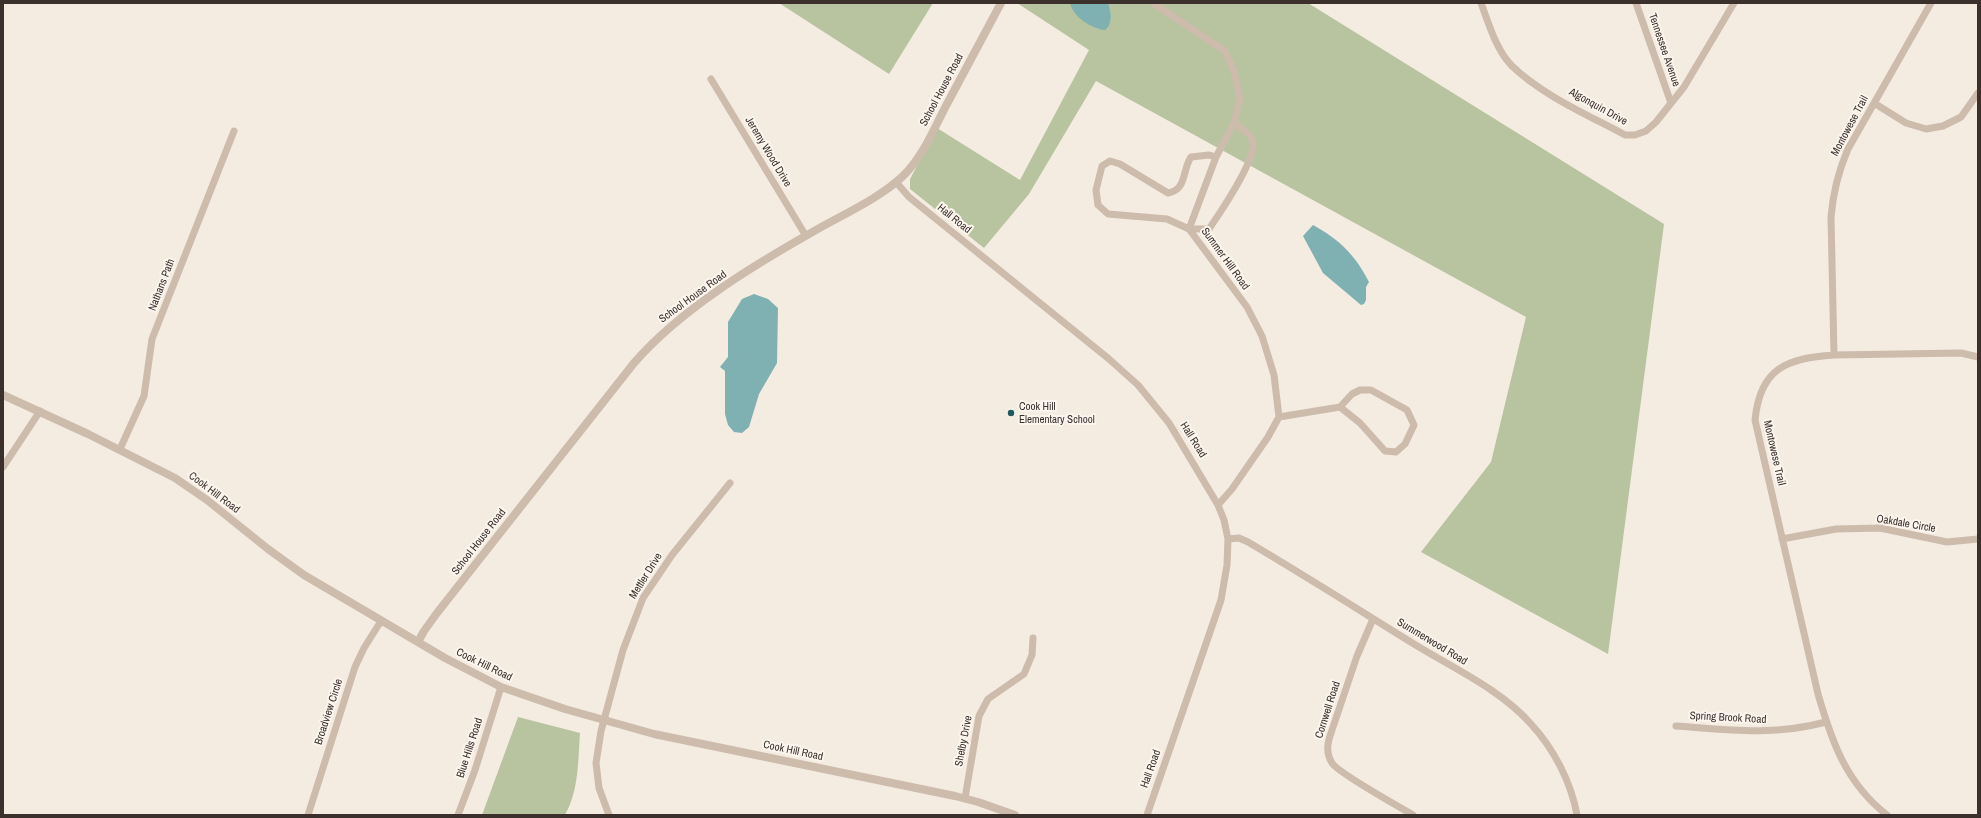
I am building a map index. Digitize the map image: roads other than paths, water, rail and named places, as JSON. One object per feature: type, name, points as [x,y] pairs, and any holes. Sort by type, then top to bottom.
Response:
[{"type":"street","name":"School House Road","points":[[418,642],[424,631],[463,579],[648,347],[668,327],[761,263],[896,182],[911,168],[1001,3]]},
{"type":"street","name":"Summer Hill Road","points":[[1153,3],[1225,51],[1234,71],[1240,99],[1234,123],[1216,157],[1189,229],[1247,307],[1262,336],[1274,375],[1279,417]]},
{"type":"street","name":"Algonquin Drive","points":[[1481,3],[1496,42],[1511,66],[1544,90],[1624,135],[1635,135],[1646,131],[1671,103],[1684,87],[1714,40],[1734,3]]},
{"type":"street","name":"Tennessee Avenue","points":[[1636,3],[1671,103]]},
{"type":"street","name":"Montowese Trail","points":[[1887,815],[1861,789],[1844,766],[1835,748],[1826,722],[1755,420],[1757,401],[1767,380],[1785,364],[1808,357],[1834,355],[1831,217],[1833,196],[1838,172],[1848,149],[1931,3]]},
{"type":"street","name":"Jeremy Wood Drive","points":[[711,79],[806,236]]},
{"type":"street","points":[[1874,103],[1906,123],[1926,128],[1943,126],[1961,117],[1978,94]]},
{"type":"street","points":[[1216,157],[1209,155],[1192,157],[1187,163],[1181,185],[1175,192],[1168,193],[1120,164],[1110,161],[1102,166],[1096,190],[1098,205],[1108,214],[1167,219],[1189,229],[1209,229],[1234,192],[1252,152],[1253,140],[1234,123]]},
{"type":"street","name":"Nathans Path","points":[[120,449],[144,396],[152,339],[234,131]]},
{"type":"street","name":"Hall Road","points":[[896,182],[909,197],[1109,359],[1138,385],[1169,423],[1218,505],[1224,520],[1228,539],[1227,565],[1221,600],[1147,815]]},
{"type":"street","points":[[1834,355],[1961,353],[1978,357]]},
{"type":"street","points":[[1218,505],[1224,500],[1250,463],[1275,426],[1279,417],[1340,407],[1352,394],[1360,390],[1371,390],[1407,410],[1414,425],[1405,444],[1396,452],[1385,451],[1360,423],[1340,407]]},
{"type":"street","name":"Cook Hill Road","points":[[3,395],[120,449],[187,485],[304,576],[467,670],[501,687],[604,721],[678,739],[965,798],[1015,815]]},
{"type":"street","points":[[3,467],[40,412]]},
{"type":"street","name":"Mettler Drive","points":[[609,815],[599,788],[596,763],[598,746],[621,657],[643,598],[672,555],[730,483]]},
{"type":"street","name":"Oakdale Circle","points":[[1782,539],[1836,529],[1880,528],[1947,542],[1978,539]]},
{"type":"street","name":"Summerwood Road","points":[[1228,539],[1239,538],[1248,542],[1459,671],[1514,707],[1532,724],[1560,764],[1575,804],[1577,815]]},
{"type":"street","name":"Cornwell Road","points":[[1373,619],[1330,733],[1328,753],[1333,764],[1344,773],[1413,815]]},
{"type":"street","name":"Broadview Circle","points":[[308,815],[355,667],[364,648],[382,621]]},
{"type":"street","name":"Shelby Drive","points":[[965,798],[979,716],[988,699],[1024,674],[1032,655],[1033,638]]},
{"type":"street","name":"Blue Hills Road","points":[[458,815],[477,763],[501,687]]},
{"type":"street","name":"Spring Brook Road","points":[[1676,726],[1760,732],[1788,730],[1826,722]]},
{"type":"water","points":[[1070,3],[1108,3],[1111,18],[1108,28],[1105,30],[1089,25],[1075,13]]},
{"type":"water","points":[[1313,225],[1339,242],[1352,256],[1364,273],[1369,282],[1366,287],[1366,300],[1364,304],[1361,305],[1323,273],[1303,236]]},
{"type":"water","points":[[754,294],[768,299],[778,308],[777,363],[759,394],[749,427],[742,433],[734,432],[728,425],[725,414],[725,371],[720,367],[728,357],[728,322],[742,299]]},
{"type":"place","name":"Cook Hill Elementary School","points":[[1011,413]]}]
